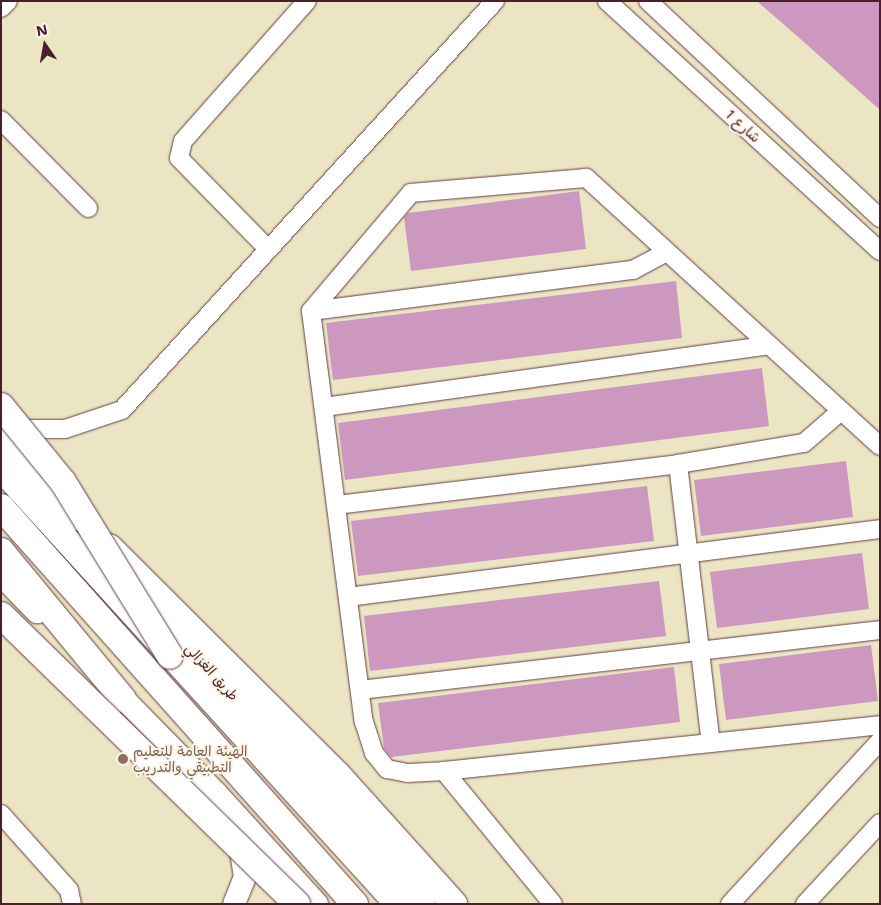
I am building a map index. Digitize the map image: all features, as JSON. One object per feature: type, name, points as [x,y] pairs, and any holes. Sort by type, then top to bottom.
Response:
[{"type":"highway","points":[[1,406],[63,482],[170,656]]},
{"type":"highway","points":[[2,436],[337,774],[454,904]]},
{"type":"highway","name":"طريق الغزالي","points":[[1,468],[170,656],[398,904]]},
{"type":"highway","points":[[1,507],[355,904]]},
{"type":"highway","points":[[1,551],[74,635],[123,699]]},
{"type":"highway","points":[[1,615],[297,904]]},
{"type":"main road","name":"طريق الغزالي","points":[[2,436],[424,904]]},
{"type":"main road","points":[[1,575],[216,793],[316,904]]},
{"type":"main road","points":[[216,793],[239,841],[245,876],[234,904]]},
{"type":"street","points":[[1,8],[8,1]]},
{"type":"street","points":[[268,249],[179,158],[183,141],[307,1]]},
{"type":"street","points":[[2,436],[25,431],[65,429],[85,425],[122,410],[495,1]]},
{"type":"street","name":"شارع 1","points":[[607,1],[880,251]]},
{"type":"street","name":"شارع 1","points":[[648,1],[880,218]]},
{"type":"street","points":[[1,120],[88,208]]},
{"type":"street","points":[[880,446],[586,178],[411,193],[311,311],[364,722],[374,753],[387,769],[408,773],[444,771],[880,725]]},
{"type":"street","points":[[311,311],[633,270],[667,252]]},
{"type":"street","points":[[324,407],[769,345]]},
{"type":"street","points":[[336,504],[678,464],[804,443],[841,411]]},
{"type":"street","points":[[678,464],[711,743]]},
{"type":"street","points":[[348,597],[689,555],[880,529]]},
{"type":"street","points":[[360,690],[880,630]]},
{"type":"street","points":[[730,904],[880,740]]},
{"type":"street","points":[[444,771],[553,904]]},
{"type":"street","points":[[1,814],[69,890],[72,904]]},
{"type":"street","points":[[805,904],[880,823]]},
{"type":"building","points":[[757,1],[880,1],[880,110],[805,43]]},
{"type":"building","points":[[579,191],[586,249],[411,271],[404,217],[408,213]]},
{"type":"building","points":[[676,281],[682,338],[333,380],[326,323]]},
{"type":"building","points":[[762,368],[769,426],[345,480],[338,423]]},
{"type":"building","points":[[846,461],[853,517],[701,536],[694,480]]},
{"type":"building","points":[[647,486],[654,541],[358,576],[351,521]]},
{"type":"building","points":[[862,553],[869,609],[717,628],[710,572]]},
{"type":"building","points":[[659,581],[666,636],[370,671],[364,616]]},
{"type":"building","points":[[871,645],[878,701],[726,720],[719,664]]},
{"type":"building","points":[[674,667],[680,722],[391,757],[384,748],[378,703]]},
{"type":"place","name":"الهيئة العامة للتعليم التطبيقي والتدريب","points":[[123,759]]}]
